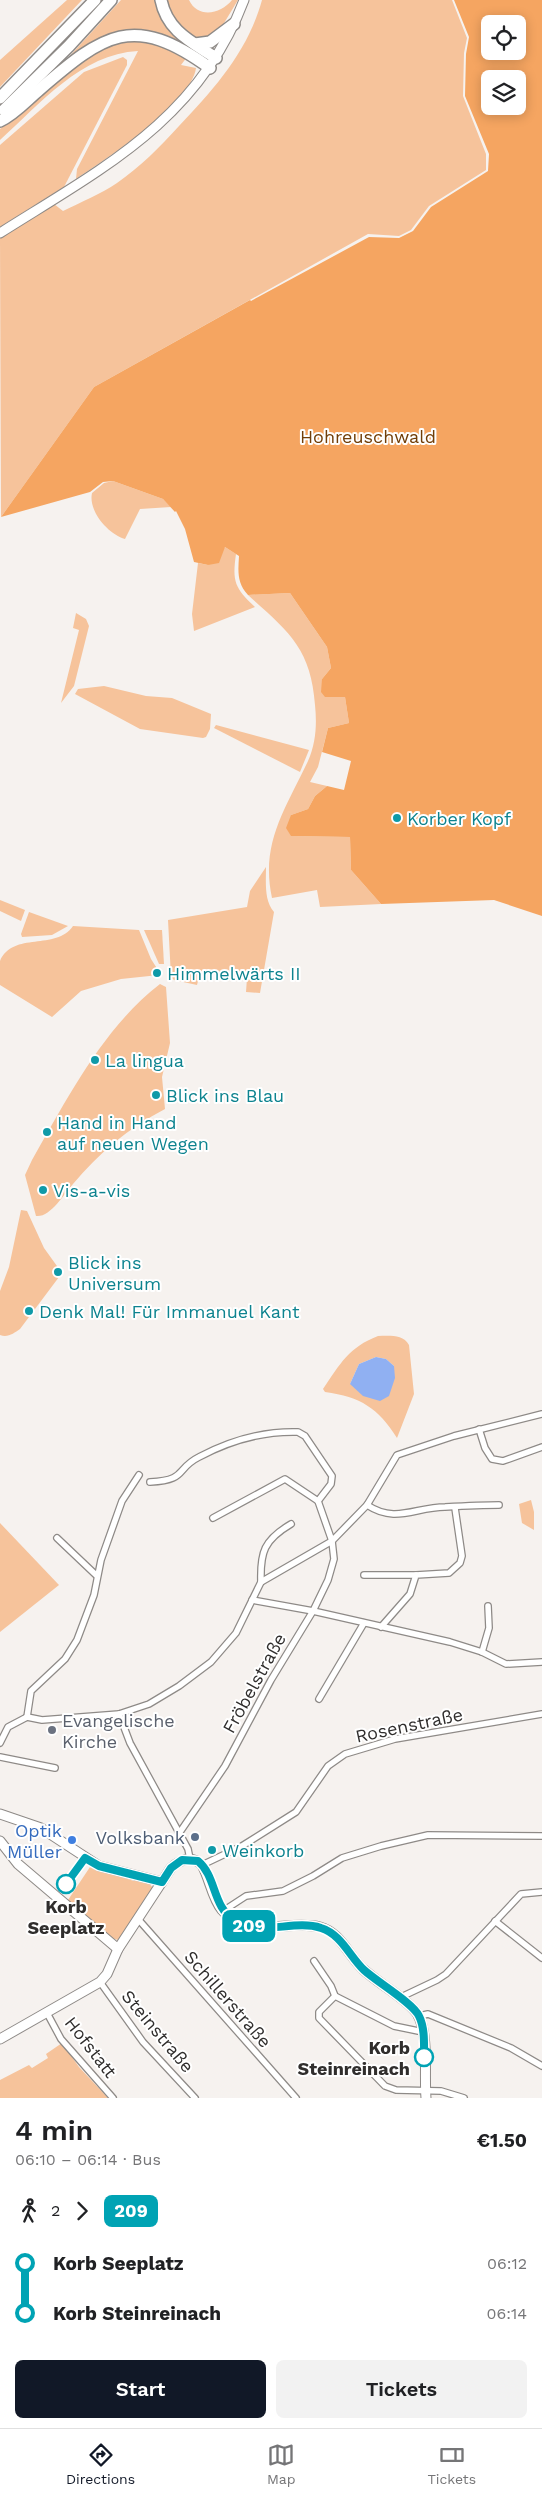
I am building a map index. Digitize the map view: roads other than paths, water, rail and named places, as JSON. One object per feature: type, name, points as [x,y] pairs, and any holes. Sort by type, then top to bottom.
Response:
[{"type":"highway","points":[[0,98],[95,0]]},
{"type":"highway","points":[[0,114],[69,46],[111,0]]},
{"type":"highway","points":[[161,0],[163,11],[175,30],[195,44],[213,63]]},
{"type":"highway","points":[[195,44],[210,42],[234,24]]},
{"type":"highway","points":[[0,121],[84,53],[108,40],[123,36],[143,35],[178,45],[213,63]]},
{"type":"street","points":[[0,233],[115,160],[148,135],[184,101],[213,63],[234,24],[244,0]]},
{"type":"street","points":[[261,1582],[332,1540],[367,1505],[397,1455],[479,1429],[542,1414]]},
{"type":"street","points":[[479,1429],[485,1448],[492,1459],[503,1461],[542,1447]]},
{"type":"street","points":[[150,1482],[168,1481],[178,1477],[196,1458],[237,1439],[298,1432],[305,1436],[332,1476],[331,1484],[318,1502],[285,1479],[213,1518]]},
{"type":"street","points":[[27,1718],[31,1691],[65,1659],[77,1640],[94,1595],[96,1575],[122,1501],[139,1475]]},
{"type":"street","name":"Fröbelstraße","points":[[180,1832],[225,1766],[271,1680],[313,1611],[328,1580],[334,1559],[332,1540],[318,1502]]},
{"type":"street","points":[[367,1505],[378,1512],[400,1515],[445,1506],[455,1508],[466,1505],[499,1505]]},
{"type":"street","points":[[364,1575],[449,1573],[460,1563],[462,1556],[455,1508]]},
{"type":"street","points":[[0,1743],[8,1727],[27,1718],[42,1720],[119,1714],[149,1704],[180,1686],[211,1662],[236,1632],[261,1582],[260,1561],[266,1546],[275,1533],[291,1524]]},
{"type":"street","points":[[56,1538],[96,1575]]},
{"type":"street","points":[[381,1627],[410,1594],[416,1575]]},
{"type":"street","points":[[252,1600],[313,1611],[450,1642],[482,1652],[506,1664],[542,1662]]},
{"type":"street","points":[[482,1652],[489,1628],[488,1606]]},
{"type":"street","points":[[320,1699],[364,1623]]},
{"type":"street","points":[[119,1714],[130,1743],[180,1832],[188,1849],[190,1859]]},
{"type":"street","name":"Rosenstraße","points":[[202,1865],[242,1846],[296,1812],[328,1766],[345,1754],[396,1739],[542,1714]]},
{"type":"street","points":[[0,1757],[56,1768]]},
{"type":"street","points":[[2,1817],[40,1828],[99,1866],[162,1882]]},
{"type":"street","points":[[222,1911],[246,1896],[282,1892],[342,1858],[381,1846],[428,1836],[542,1836]]},
{"type":"street","points":[[0,1840],[18,1864],[118,1949]]},
{"type":"street","points":[[0,2039],[47,2014],[100,1982],[107,1974],[118,1949],[162,1882],[176,1864],[182,1860],[190,1859],[202,1865],[222,1911],[235,1922],[244,1926],[311,1926],[324,1929],[334,1935],[362,1968],[414,2008],[419,2016],[423,2032],[426,2094]]},
{"type":"street","points":[[399,1998],[446,1974],[521,1894],[542,1892]]},
{"type":"street","name":"Schillerstraße","points":[[138,1919],[296,2098]]},
{"type":"street","points":[[495,1921],[542,1958]]},
{"type":"street","points":[[314,1961],[331,1986],[335,1996],[394,2026],[423,2032]]},
{"type":"street","name":"Steinstraße","points":[[100,1982],[143,2042],[195,2098]]},
{"type":"street","points":[[335,1996],[319,2012],[319,2018],[385,2086],[396,2090],[426,2094],[441,2092],[464,2098]]},
{"type":"street","name":"Hofstatt","points":[[47,2014],[61,2039],[113,2098]]},
{"type":"street","points":[[419,2016],[428,2014],[511,2048],[542,2066]]},
{"type":"water","points":[[376,1357],[386,1359],[394,1366],[395,1378],[389,1396],[380,1401],[363,1396],[350,1384],[359,1364]]},
{"type":"place","name":"Korber Kopf","points":[[397,818]]},
{"type":"place","name":"Himmelwärts II","points":[[157,973]]},
{"type":"place","name":"La lingua","points":[[95,1060]]},
{"type":"place","name":"Blick ins Blau","points":[[156,1095]]},
{"type":"place","name":"Hand in Hand auf neuen Wegen","points":[[47,1132]]},
{"type":"place","name":"Vis-a-vis","points":[[43,1190]]},
{"type":"place","name":"Blick ins Universum","points":[[58,1272]]},
{"type":"place","name":"Denk Mal! Für Immanuel Kant","points":[[29,1311]]},
{"type":"place","name":"Evangelische Kirche","points":[[52,1730]]},
{"type":"place","name":"Volksbank","points":[[195,1837]]},
{"type":"place","name":"Optik Müller","points":[[72,1840]]},
{"type":"place","name":"Weinkorb","points":[[212,1850]]},
{"type":"place","name":"Korb Seeplatz","points":[[66,1884]]},
{"type":"place","name":"Korb Steinreinach","points":[[424,2057]]},
{"type":"park label","name":"Hohreuschwald","points":[[368,436]]}]
